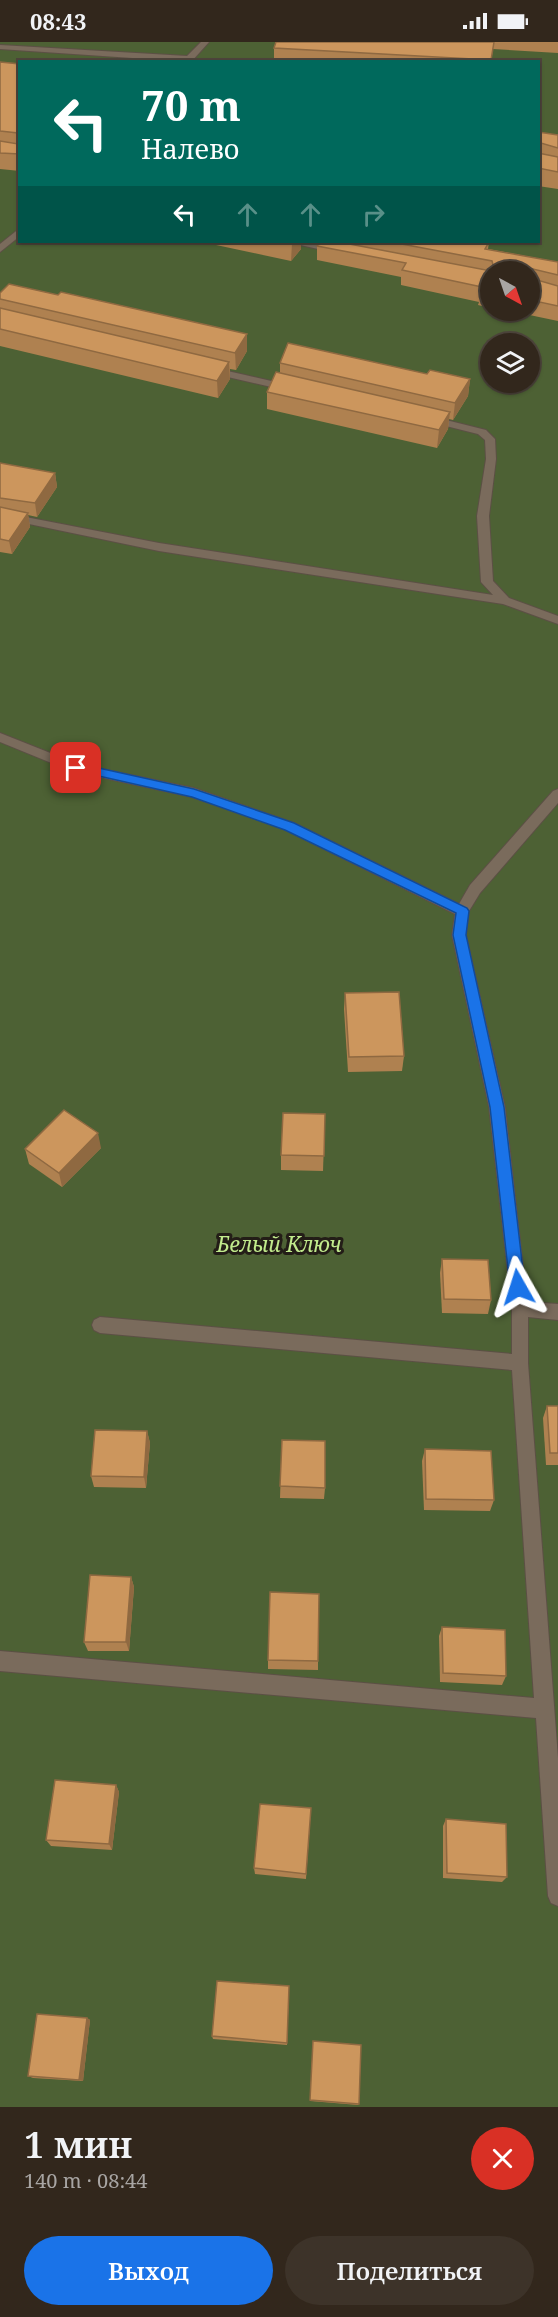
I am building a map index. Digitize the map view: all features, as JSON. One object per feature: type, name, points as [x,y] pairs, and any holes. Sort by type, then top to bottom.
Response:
[{"type":"lane","points":[[0,47],[187,60],[205,42]]},
{"type":"lane","points":[[0,249],[18,233]]},
{"type":"lane","points":[[297,243],[349,253]]},
{"type":"lane","points":[[202,368],[295,389]]},
{"type":"lane","points":[[424,418],[482,432],[490,439],[491,459],[483,516],[487,582],[505,601]]},
{"type":"lane","points":[[0,515],[159,547],[505,601],[558,620]]},
{"type":"lane","points":[[0,737],[76,768],[194,793],[289,826],[462,911]]},
{"type":"lane","points":[[558,794],[475,890],[462,911],[459,935],[497,1107],[520,1310],[520,1363],[558,1896]]},
{"type":"lane","points":[[520,1310],[558,1312]]},
{"type":"lane","points":[[100,1325],[520,1363]]},
{"type":"lane","points":[[0,1661],[544,1709]]},
{"type":"green space","name":"Белый Ключ","points":[[0,42],[558,42],[558,2107],[0,2107]]},
{"type":"building","points":[[276,42],[494,42],[491,60],[274,48]]},
{"type":"building","points":[[0,62],[18,64],[18,133],[0,131]]},
{"type":"building","points":[[540,132],[558,135],[558,148],[541,143]]},
{"type":"building","points":[[0,141],[18,144],[18,154],[0,153]]},
{"type":"building","points":[[540,153],[558,157],[558,172],[540,168]]},
{"type":"building","points":[[319,243],[344,243],[480,269],[480,287],[402,270],[406,263],[317,246]]},
{"type":"building","points":[[396,243],[488,243],[485,249],[558,262],[558,275],[540,271],[540,261],[492,261]]},
{"type":"building","points":[[540,281],[558,286],[558,306],[540,302]]},
{"type":"building","points":[[9,284],[58,295],[61,292],[247,334],[235,353],[0,299],[0,293]]},
{"type":"building","points":[[0,308],[229,362],[217,381],[0,329]]},
{"type":"building","points":[[288,343],[427,374],[430,370],[470,379],[455,403],[280,363]]},
{"type":"building","points":[[276,372],[450,412],[439,430],[267,392]]},
{"type":"building","points":[[0,463],[55,473],[35,503],[0,498]]},
{"type":"building","points":[[0,507],[28,513],[9,541],[0,539]]},
{"type":"building","points":[[399,992],[404,1056],[349,1057],[345,993]]},
{"type":"building","points":[[64,1110],[98,1133],[59,1173],[25,1149]]},
{"type":"building","points":[[283,1113],[325,1114],[324,1156],[281,1155]]},
{"type":"building","points":[[442,1259],[488,1260],[491,1300],[444,1299]]},
{"type":"building","points":[[547,1406],[558,1406],[558,1453],[550,1453]]},
{"type":"building","points":[[95,1430],[147,1431],[144,1477],[91,1476]]},
{"type":"building","points":[[282,1440],[325,1441],[325,1488],[280,1486]]},
{"type":"building","points":[[425,1449],[491,1451],[494,1500],[426,1499]]},
{"type":"building","points":[[90,1575],[131,1577],[126,1642],[84,1642]]},
{"type":"building","points":[[270,1592],[319,1594],[318,1661],[268,1660]]},
{"type":"building","points":[[442,1627],[505,1630],[506,1676],[443,1673]]},
{"type":"building","points":[[55,1780],[116,1785],[109,1844],[46,1840]]},
{"type":"building","points":[[260,1804],[311,1808],[306,1874],[254,1868]]},
{"type":"building","points":[[446,1819],[506,1824],[507,1877],[447,1873]]},
{"type":"building","points":[[217,1981],[289,1986],[287,2043],[212,2036]]},
{"type":"building","points":[[37,2014],[87,2018],[79,2080],[28,2076]]},
{"type":"building","points":[[313,2041],[361,2045],[359,2104],[310,2100]]},
{"type":"route","points":[[76,768],[123,780],[194,793],[289,826],[462,911],[459,935],[497,1107],[518,1287]]}]
